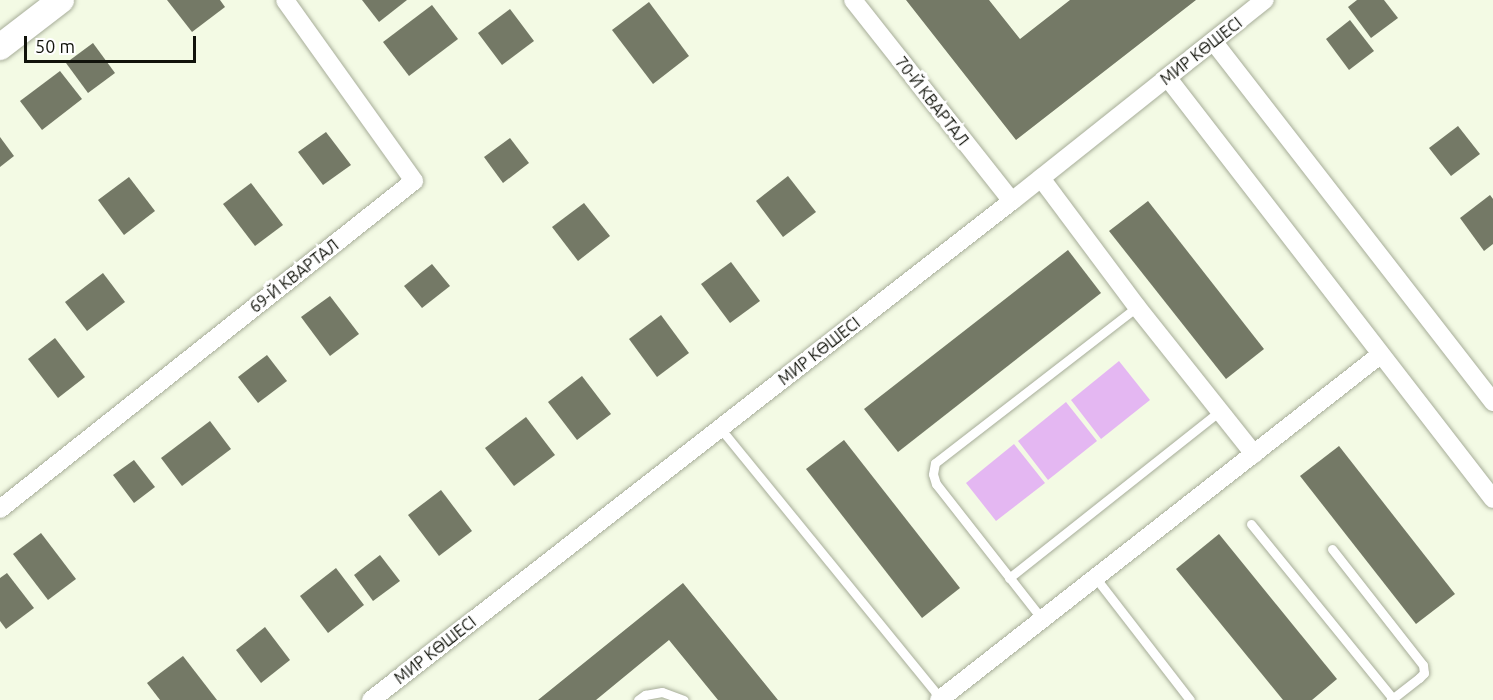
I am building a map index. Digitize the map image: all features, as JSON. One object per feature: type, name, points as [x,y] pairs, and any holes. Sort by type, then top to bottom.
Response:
[{"type":"street","points":[[0,47],[61,0]]},
{"type":"street","name":"69-Й КВАРТАЛ","points":[[0,509],[414,181],[285,0]]},
{"type":"street","name":"70-Й КВАРТАЛ","points":[[853,0],[1012,201]]},
{"type":"street","name":"МИР КӨШЕСІ","points":[[371,700],[1012,201],[1265,0]]},
{"type":"street","points":[[1213,41],[1493,402]]},
{"type":"street","points":[[1167,77],[1493,499]]},
{"type":"street","points":[[1041,178],[1137,307],[1254,454]]},
{"type":"street","points":[[941,699],[1380,355]]},
{"type":"lane","points":[[1041,619],[936,484],[933,474],[935,463],[1137,307]]},
{"type":"lane","points":[[1009,578],[1220,411]]},
{"type":"lane","points":[[720,428],[941,699]]},
{"type":"lane","points":[[1251,524],[1392,699],[1424,673],[1423,664],[1332,549]]},
{"type":"lane","points":[[1095,577],[1190,700]]},
{"type":"lane","points":[[638,700],[645,695],[662,692],[684,700]]},
{"type":"shaded area","points":[[1119,361],[1150,400],[1101,439],[1071,400]]},
{"type":"shaded area","points":[[1066,402],[1097,441],[1048,480],[1018,441]]},
{"type":"shaded area","points":[[1014,444],[1045,483],[996,521],[966,483]]},
{"type":"building","points":[[167,0],[220,0],[225,7],[192,32]]},
{"type":"building","points":[[362,0],[407,0],[379,22]]},
{"type":"building","points":[[906,0],[989,0],[1020,39],[1070,0],[1196,0],[1016,140]]},
{"type":"building","points":[[1357,0],[1384,0],[1398,18],[1371,38],[1348,7]]},
{"type":"building","points":[[649,2],[689,56],[653,84],[612,30]]},
{"type":"building","points":[[432,5],[458,39],[409,76],[383,42]]},
{"type":"building","points":[[510,9],[534,41],[502,65],[478,33]]},
{"type":"building","points":[[1350,20],[1374,51],[1349,70],[1326,39]]},
{"type":"building","points":[[93,43],[115,73],[88,93],[66,63]]},
{"type":"building","points":[[60,71],[82,99],[42,130],[20,101]]},
{"type":"building","points":[[1458,126],[1480,154],[1451,176],[1429,148]]},
{"type":"building","points":[[326,132],[351,165],[323,185],[298,152]]},
{"type":"building","points":[[0,137],[14,156],[0,167]]},
{"type":"building","points":[[510,138],[529,163],[503,183],[484,157]]},
{"type":"building","points":[[788,176],[816,212],[783,237],[756,201]]},
{"type":"building","points":[[129,177],[155,211],[124,235],[98,200]]},
{"type":"building","points":[[251,183],[283,225],[255,246],[223,204]]},
{"type":"building","points":[[1490,195],[1493,199],[1493,244],[1484,251],[1460,218]]},
{"type":"building","points":[[1148,201],[1264,349],[1226,379],[1109,231]]},
{"type":"building","points":[[584,203],[610,236],[578,261],[552,227]]},
{"type":"building","points":[[1068,250],[1101,293],[898,452],[864,409]]},
{"type":"building","points":[[731,262],[760,301],[730,323],[701,284]]},
{"type":"building","points":[[432,264],[450,286],[422,308],[404,286]]},
{"type":"building","points":[[103,273],[125,302],[87,331],[65,302]]},
{"type":"building","points":[[330,296],[359,334],[330,356],[301,317]]},
{"type":"building","points":[[661,315],[689,353],[657,377],[629,339]]},
{"type":"building","points":[[55,338],[85,377],[58,398],[28,359]]},
{"type":"building","points":[[267,355],[287,381],[258,403],[238,377]]},
{"type":"building","points":[[582,376],[611,414],[577,440],[548,402]]},
{"type":"building","points":[[526,417],[555,455],[514,486],[485,448]]},
{"type":"building","points":[[210,421],[231,449],[182,486],[161,458]]},
{"type":"building","points":[[844,440],[960,588],[922,618],[806,469]]},
{"type":"building","points":[[1339,446],[1455,594],[1416,624],[1300,476]]},
{"type":"building","points":[[134,460],[155,487],[134,503],[113,475]]},
{"type":"building","points":[[441,490],[472,531],[439,556],[408,515]]},
{"type":"building","points":[[41,533],[76,579],[48,600],[13,554]]},
{"type":"building","points":[[1219,534],[1337,679],[1312,700],[1283,700],[1176,569]]},
{"type":"building","points":[[380,555],[400,581],[373,601],[354,575]]},
{"type":"building","points":[[336,568],[364,605],[328,633],[300,596]]},
{"type":"building","points":[[7,573],[34,608],[6,629],[0,621],[0,578]]},
{"type":"building","points":[[683,583],[778,700],[718,700],[669,640],[596,700],[538,700]]},
{"type":"building","points":[[265,627],[290,660],[261,683],[236,650]]},
{"type":"building","points":[[183,656],[217,700],[160,700],[147,683]]}]
